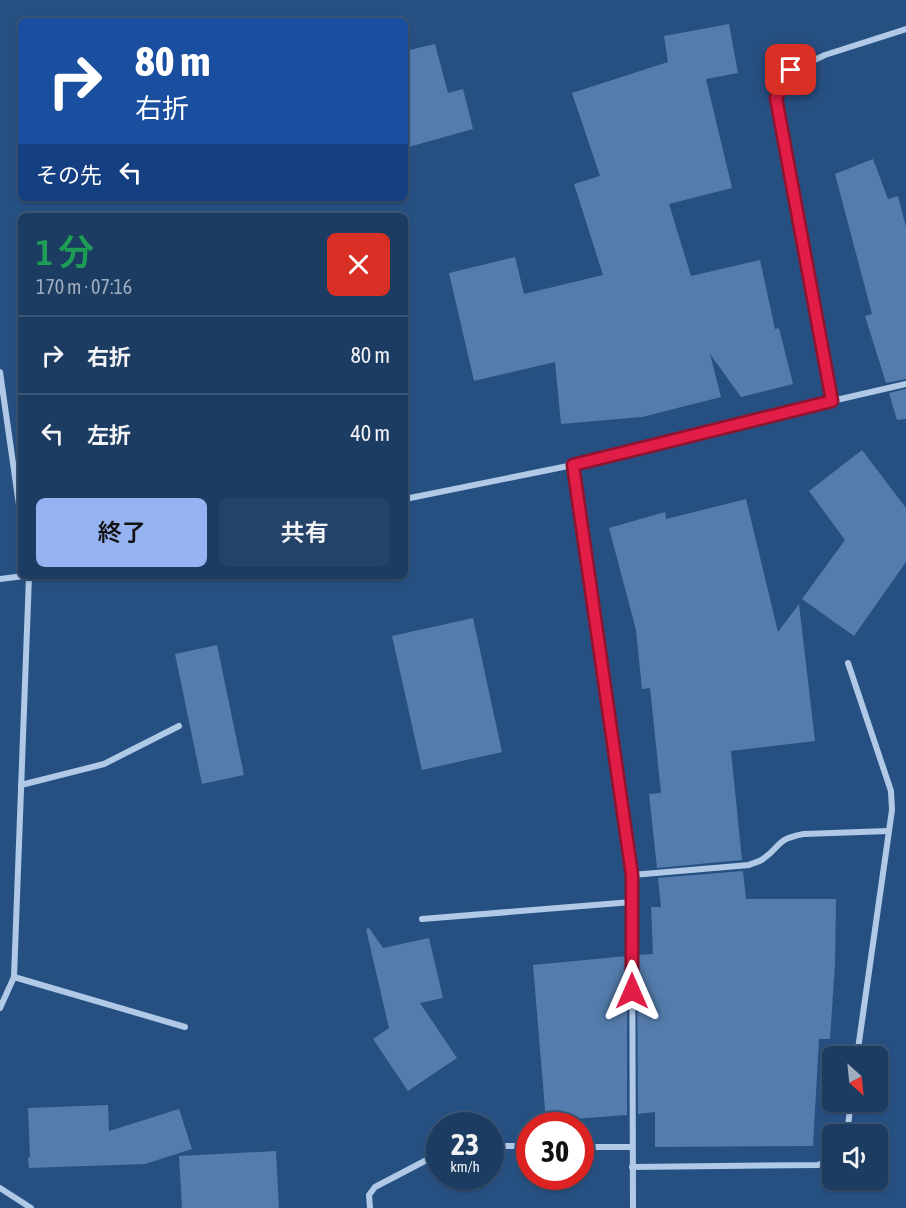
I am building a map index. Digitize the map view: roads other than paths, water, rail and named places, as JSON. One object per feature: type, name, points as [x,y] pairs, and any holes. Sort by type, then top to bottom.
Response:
[{"type":"street","points":[[832,401],[776,98],[791,70],[825,55],[906,30]]},
{"type":"street","points":[[0,372],[18,498]]},
{"type":"street","points":[[408,498],[573,465],[906,384]]},
{"type":"street","points":[[573,465],[632,875],[633,1208]]},
{"type":"street","points":[[0,579],[18,577]]},
{"type":"street","points":[[0,1008],[14,977],[29,579]]},
{"type":"street","points":[[848,663],[891,791],[892,810],[858,1046]]},
{"type":"street","points":[[21,785],[105,764],[179,726]]},
{"type":"street","points":[[632,875],[749,865],[763,860],[780,841],[797,835],[888,831]]},
{"type":"street","points":[[422,919],[632,902]]},
{"type":"street","points":[[14,977],[185,1027]]},
{"type":"street","points":[[594,1147],[632,1147]]},
{"type":"street","points":[[370,1208],[369,1195],[375,1187],[426,1160]]},
{"type":"street","points":[[632,1167],[822,1163]]},
{"type":"street","points":[[0,1188],[31,1208]]}]
